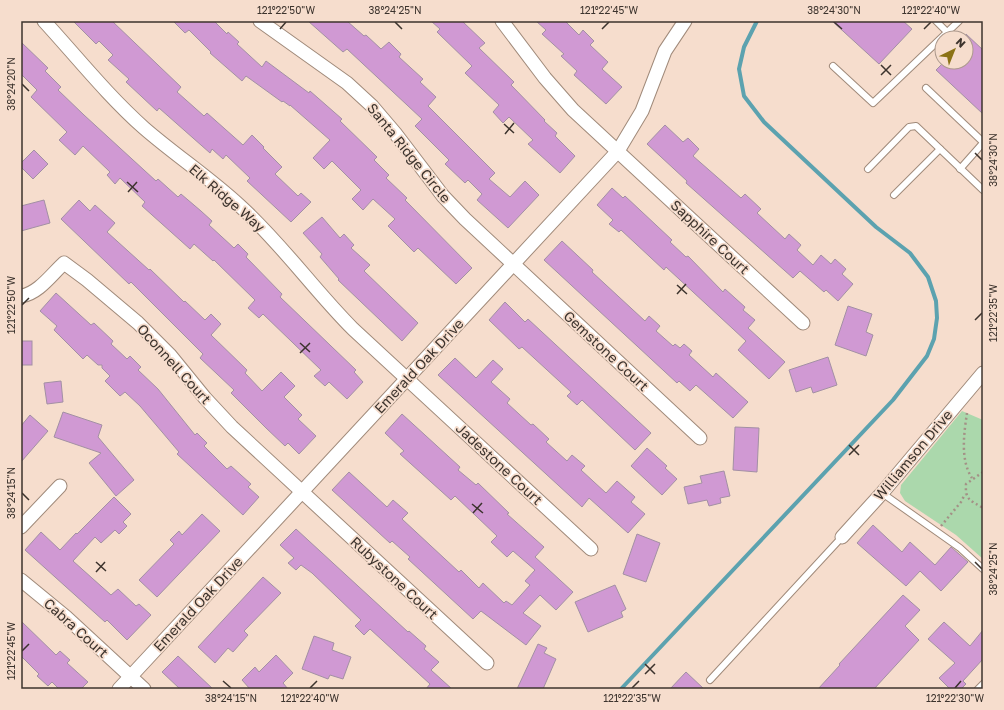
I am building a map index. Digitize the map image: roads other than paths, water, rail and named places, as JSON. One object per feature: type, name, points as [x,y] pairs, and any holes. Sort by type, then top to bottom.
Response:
[{"type":"street","name":"Elk Ridge Way","points":[[44,21],[110,96],[143,127],[240,206],[275,241],[337,313],[407,379]]},
{"type":"street","name":"Santa Ridge Circle","points":[[260,21],[346,83],[372,106],[395,133],[443,196],[513,265]]},
{"type":"street","points":[[502,21],[563,100],[618,152]]},
{"type":"street","name":"Emerald Oak Drive","points":[[119,689],[618,152],[642,111],[666,51],[685,21]]},
{"type":"street","name":"Sapphire Court","points":[[618,152],[803,323]]},
{"type":"street","name":"Oconnell Court","points":[[21,296],[26,295],[38,288],[64,263],[87,280],[138,323],[170,355],[205,398],[232,427],[302,492]]},
{"type":"street","name":"Gemstone Court","points":[[513,265],[700,438]]},
{"type":"street","name":"Williamson Drive","points":[[842,537],[882,493],[983,373]]},
{"type":"street","name":"Jadestone Court","points":[[407,379],[591,549]]},
{"type":"street","points":[[21,527],[60,486]]},
{"type":"street","name":"Rubystone Court","points":[[302,492],[486,663]]},
{"type":"street","name":"Cabra Court","points":[[21,580],[144,689]]},
{"type":"lane","points":[[936,21],[945,30]]},
{"type":"lane","points":[[949,30],[959,21]]},
{"type":"lane","points":[[833,66],[873,104],[934,45]]},
{"type":"lane","points":[[926,88],[983,142],[960,169]]},
{"type":"lane","points":[[868,169],[909,127],[916,126],[983,190]]},
{"type":"lane","points":[[894,195],[940,149]]},
{"type":"lane","points":[[882,493],[960,548],[983,569]]},
{"type":"lane","points":[[710,680],[842,537]]},
{"type":"lane","points":[[978,689],[983,684]]},
{"type":"waterway","points":[[621,689],[893,400],[927,356],[934,339],[937,318],[936,301],[928,277],[910,253],[876,227],[764,122],[744,96],[739,69],[744,47],[757,21]]}]
